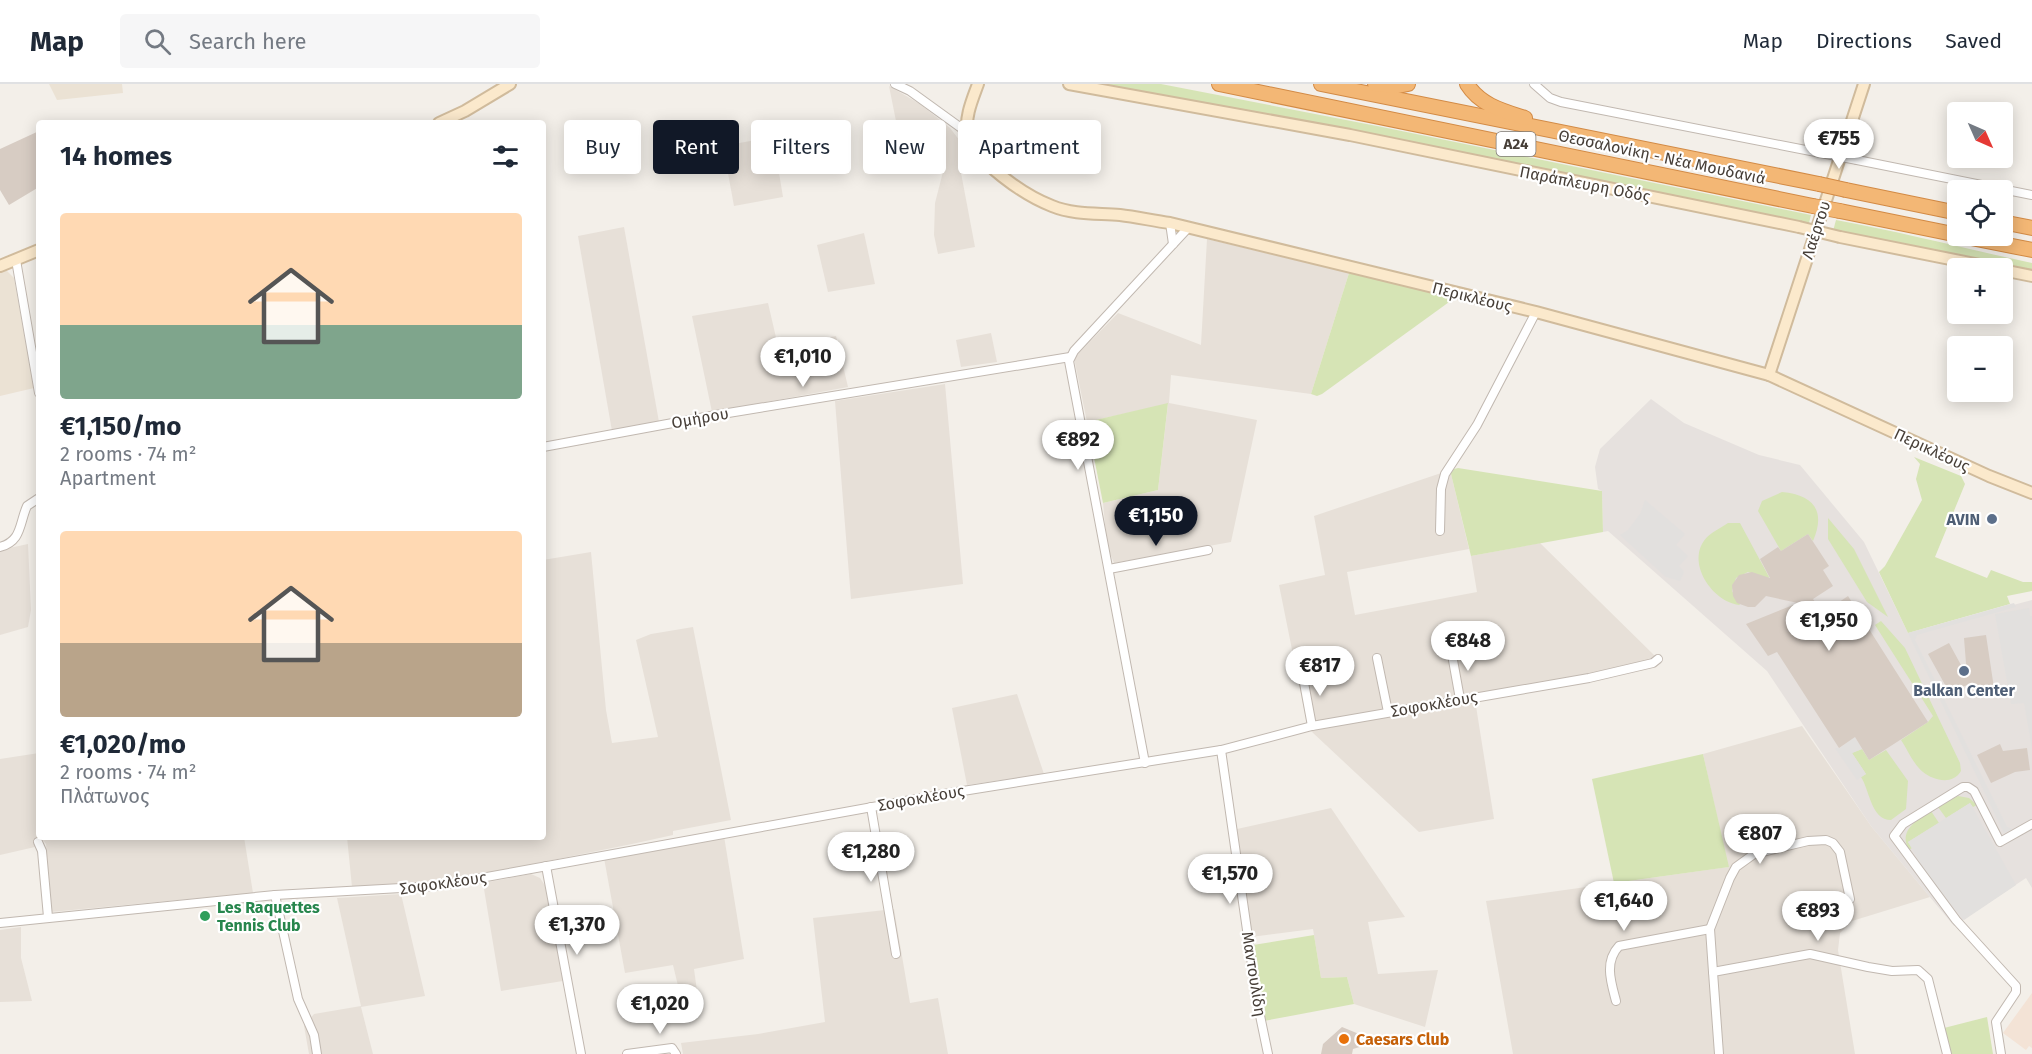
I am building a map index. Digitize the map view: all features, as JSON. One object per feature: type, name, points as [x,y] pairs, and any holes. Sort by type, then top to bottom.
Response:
[{"type":"highway","name":"Θεσσαλονίκη - Νέα Μουδανιά","points":[[1219,84],[1947,233]]},
{"type":"highway","name":"Θεσσαλονίκη - Νέα Μουδανιά","points":[[1321,84],[1947,211]]},
{"type":"highway","points":[[1375,84],[1398,86],[1408,84]]},
{"type":"highway","points":[[1467,84],[1478,98],[1488,105],[1526,118],[1677,151],[1731,166]]},
{"type":"highway","points":[[2013,224],[2032,228]]},
{"type":"highway","name":"Θεσσαλονίκη - Νέα Μουδανιά","points":[[2013,246],[2032,250]]},
{"type":"street","points":[[446,120],[510,84]]},
{"type":"street","points":[[895,84],[910,91],[958,126]]},
{"type":"street","points":[[969,120],[978,84]]},
{"type":"street","name":"Παράπλευρη Οδός","points":[[1069,84],[1350,135],[1947,258]]},
{"type":"street","points":[[1534,84],[1545,94],[1562,102],[2032,195]]},
{"type":"street","name":"Λαέρτου","points":[[1769,375],[1864,84]]},
{"type":"street","name":"Περικλέους","points":[[1002,174],[1053,206],[1076,212],[1122,215],[1170,223],[1536,312],[1769,375],[1989,476],[2032,493]]},
{"type":"street","points":[[1170,223],[1173,244]]},
{"type":"street","points":[[1145,763],[1070,367],[1070,357],[1188,228]]},
{"type":"street","points":[[0,267],[36,251]]},
{"type":"street","points":[[16,260],[36,376]]},
{"type":"street","points":[[2013,272],[2032,276]]},
{"type":"street","points":[[1440,531],[1441,489],[1445,474],[1477,424],[1536,312]]},
{"type":"street","name":"Ομήρου","points":[[546,446],[704,417],[1070,357]]},
{"type":"street","points":[[0,547],[17,537],[27,506],[36,500]]},
{"type":"street","points":[[1109,569],[1208,550]]},
{"type":"street","points":[[1451,649],[1460,699]]},
{"type":"street","points":[[1377,658],[1388,712]]},
{"type":"street","name":"Σοφοκλέους","points":[[0,923],[275,895],[422,888],[871,807],[1221,750],[1312,726],[1627,670],[1653,663],[1658,659]]},
{"type":"street","points":[[1302,672],[1312,726]]},
{"type":"street","name":"Μαντουλίδη","points":[[1221,750],[1258,1006],[1268,1054]]},
{"type":"street","points":[[2001,1054],[1996,1022],[2016,992],[2016,986],[1956,920],[1894,836],[1903,824],[1964,787],[1974,791],[2000,843],[2032,824]]},
{"type":"street","points":[[871,807],[897,954]]},
{"type":"street","points":[[1719,1054],[1710,929],[1736,867],[1744,859],[1766,850],[1808,841],[1826,840],[1833,843],[1840,852],[1850,899]]},
{"type":"street","points":[[38,842],[42,851],[48,917]]},
{"type":"street","points":[[546,866],[581,1054]]},
{"type":"street","points":[[275,895],[298,999],[314,1035],[317,1054]]},
{"type":"street","points":[[1616,1001],[1610,974],[1610,959],[1620,946],[1710,929]]},
{"type":"street","points":[[1713,972],[1810,954],[1868,967],[1918,970],[1928,979],[1947,1054]]},
{"type":"street","points":[[627,1054],[672,1048],[676,1054]]},
{"type":"shaded area","points":[[49,84],[122,84],[123,93],[57,100]]},
{"type":"shaded area","points":[[889,86],[920,104],[940,120],[896,120]]},
{"type":"shaded area","points":[[946,125],[958,138],[958,174],[961,174],[975,247],[938,254],[934,235],[935,203],[942,174],[946,174]]},
{"type":"shaded area","points":[[751,141],[751,174],[779,174],[783,197],[734,206],[728,174],[739,174],[739,143]]},
{"type":"shaded area","points":[[624,227],[659,422],[612,431],[578,236]]},
{"type":"shaded area","points":[[864,233],[875,284],[828,292],[817,245]]},
{"type":"shaded area","points":[[1207,239],[1349,273],[1311,394],[1171,375],[1169,403],[1257,420],[1231,542],[1114,563],[1107,546],[1103,503],[1158,490],[1168,404],[1087,422],[1074,358],[1118,313],[1201,345]]},
{"type":"shaded area","points":[[6,270],[14,278],[34,388],[0,396],[0,273]]},
{"type":"shaded area","points":[[768,303],[778,346],[836,336],[848,387],[712,412],[692,316]]},
{"type":"shaded area","points":[[991,333],[997,362],[961,367],[956,340]]},
{"type":"shaded area","points":[[945,384],[963,584],[851,599],[835,401]]},
{"type":"shaded area","points":[[1651,399],[1684,423],[1759,455],[1800,465],[1864,542],[1908,633],[2032,600],[2032,888],[2026,878],[1954,926],[1871,826],[1767,671],[1608,531],[1603,532],[1602,491],[1598,489],[1595,467],[1600,449]]},
{"type":"shaded area","points":[[1450,470],[1469,549],[1347,572],[1355,615],[1477,592],[1471,556],[1540,543],[1655,656],[1652,662],[1628,669],[1307,724],[1279,585],[1325,575],[1314,516]]},
{"type":"shaded area","points":[[1645,500],[1685,534],[1676,545],[1688,556],[1679,566],[1684,572],[1680,581],[1666,577],[1620,535],[1628,530],[1640,514]]},
{"type":"shaded area","points":[[28,544],[31,610],[28,627],[0,635],[0,550]]},
{"type":"shaded area","points":[[591,552],[606,710],[612,743],[658,737],[636,640],[651,634],[693,627],[731,820],[673,831],[673,835],[632,844],[444,882],[352,887],[347,840],[546,840],[546,560]]},
{"type":"shaded area","points":[[2014,603],[2016,607],[1917,635],[1915,640],[2007,827],[2013,829],[2004,833],[1908,633]]},
{"type":"shaded area","points":[[2029,608],[2030,616],[2032,616],[2032,749],[2024,703],[2011,704],[1995,614]]},
{"type":"shaded area","points":[[1017,694],[1044,774],[967,785],[952,708]]},
{"type":"shaded area","points":[[1475,700],[1494,819],[1419,832],[1311,731]]},
{"type":"shaded area","points":[[1802,726],[1871,826],[1930,897],[1852,921],[1840,933],[1838,950],[1855,1054],[1513,1054],[1486,901],[1728,867],[1703,754]]},
{"type":"shaded area","points":[[1855,737],[1862,749],[1852,753],[1866,774],[1857,780],[1835,748],[1840,748]]},
{"type":"shaded area","points":[[36,753],[36,840],[41,840],[35,847],[0,855],[0,759]]},
{"type":"shaded area","points":[[1970,803],[2016,885],[1964,920],[1929,878],[1908,842]]},
{"type":"shaded area","points":[[1331,808],[1405,917],[1368,922],[1378,974],[1438,970],[1425,1027],[1354,1004],[1347,977],[1321,978],[1313,929],[1251,937],[1237,829]]},
{"type":"shaded area","points":[[724,836],[744,959],[694,969],[697,991],[680,994],[673,965],[625,973],[604,858]]},
{"type":"shaded area","points":[[43,840],[244,840],[253,893],[51,912],[46,844]]},
{"type":"shaded area","points":[[531,874],[540,878],[546,887],[563,981],[501,991],[483,883]]},
{"type":"shaded area","points":[[401,894],[425,996],[361,1007],[373,1054],[309,1054],[304,1026],[314,1014],[361,1006],[337,898]]},
{"type":"shaded area","points":[[894,909],[910,1003],[938,998],[948,1054],[683,1054],[681,1043],[758,1034],[825,1022],[813,918]]},
{"type":"shaded area","points":[[21,927],[21,958],[32,1001],[0,1002],[0,930]]},
{"type":"shaded area","points":[[2032,993],[2032,1048],[2029,1046],[2026,1050],[2003,1033]]},
{"type":"green space","points":[[1089,84],[1161,84],[1811,215],[1808,227]]},
{"type":"green space","points":[[1836,220],[2010,258],[1961,258],[1833,231]]},
{"type":"green space","points":[[2013,259],[2032,263],[2032,273],[2013,269]]},
{"type":"green space","points":[[1349,273],[1456,297],[1317,396],[1311,394]]},
{"type":"green space","points":[[1168,403],[1158,490],[1103,503],[1087,422]]},
{"type":"green space","points":[[1914,457],[1961,476],[1965,484],[1935,557],[1987,578],[1991,570],[2023,582],[2032,582],[2032,591],[2007,596],[2010,604],[1908,633],[1879,572],[1885,566],[1922,500],[1916,479],[1920,464]]},
{"type":"green space","points":[[1458,468],[1602,491],[1603,532],[1471,556],[1450,470]]},
{"type":"green space","points":[[1782,492],[1809,501],[1814,506],[1818,521],[1813,541],[1808,534],[1781,551],[1758,511],[1762,501]]},
{"type":"green space","points":[[1828,518],[1854,549],[1888,617],[1867,602],[1828,539]]},
{"type":"green space","points":[[1728,523],[1740,523],[1769,577],[1768,579],[1748,572],[1736,578],[1732,591],[1740,605],[1731,603],[1714,591],[1707,583],[1699,563],[1699,553],[1704,540]]},
{"type":"green space","points":[[1881,621],[1905,648],[1960,763],[1961,771],[1953,778],[1943,780],[1932,778],[1923,772],[1901,740],[1933,716],[1875,625]]},
{"type":"green space","points":[[1862,749],[1869,760],[1886,750],[1908,781],[1906,809],[1891,820],[1879,815],[1872,804],[1861,777],[1866,774],[1852,753]]},
{"type":"green space","points":[[1703,754],[1729,867],[1614,883],[1592,779]]},
{"type":"green space","points":[[1958,796],[1969,798],[1977,805],[1973,807],[1970,803],[1946,818],[1938,807]]},
{"type":"green space","points":[[1931,811],[1939,823],[1908,842],[1912,848],[1909,850],[1906,843],[1907,831]]},
{"type":"green space","points":[[1314,935],[1321,978],[1347,977],[1354,1004],[1264,1021],[1253,945]]},
{"type":"green space","points":[[1987,1017],[1993,1054],[1949,1054],[1944,1028]]},
{"type":"building","points":[[36,132],[36,189],[9,205],[0,190],[0,149]]},
{"type":"building","points":[[1808,534],[1829,566],[1823,570],[1833,586],[1813,599],[1823,613],[1848,596],[1928,722],[1869,760],[1855,737],[1839,748],[1777,652],[1768,656],[1746,624],[1798,603],[1766,596],[1755,607],[1748,607],[1737,603],[1733,596],[1732,585],[1739,575],[1752,572],[1770,578],[1760,559],[1778,547],[1781,551]]},
{"type":"building","name":"Balkan Center","points":[[1986,635],[1994,688],[1972,690],[1970,684],[1949,692],[1928,654],[1949,643],[1967,676],[1964,638]]},
{"type":"building","points":[[2000,744],[2003,751],[2027,748],[2030,770],[2015,772],[1991,783],[1977,755]]},
{"type":"building","name":"Caesars Club","points":[[1342,1027],[1359,1034],[1363,1046],[1353,1049],[1352,1054],[1321,1054],[1323,1044]]},
{"type":"place","name":"AVIN","points":[[1992,519]]},
{"type":"place","name":"Balkan Center","points":[[1964,671]]},
{"type":"place","name":"Les Raquettes Tennis Club","points":[[205,916]]},
{"type":"place","name":"Caesars Club","points":[[1344,1039]]}]
